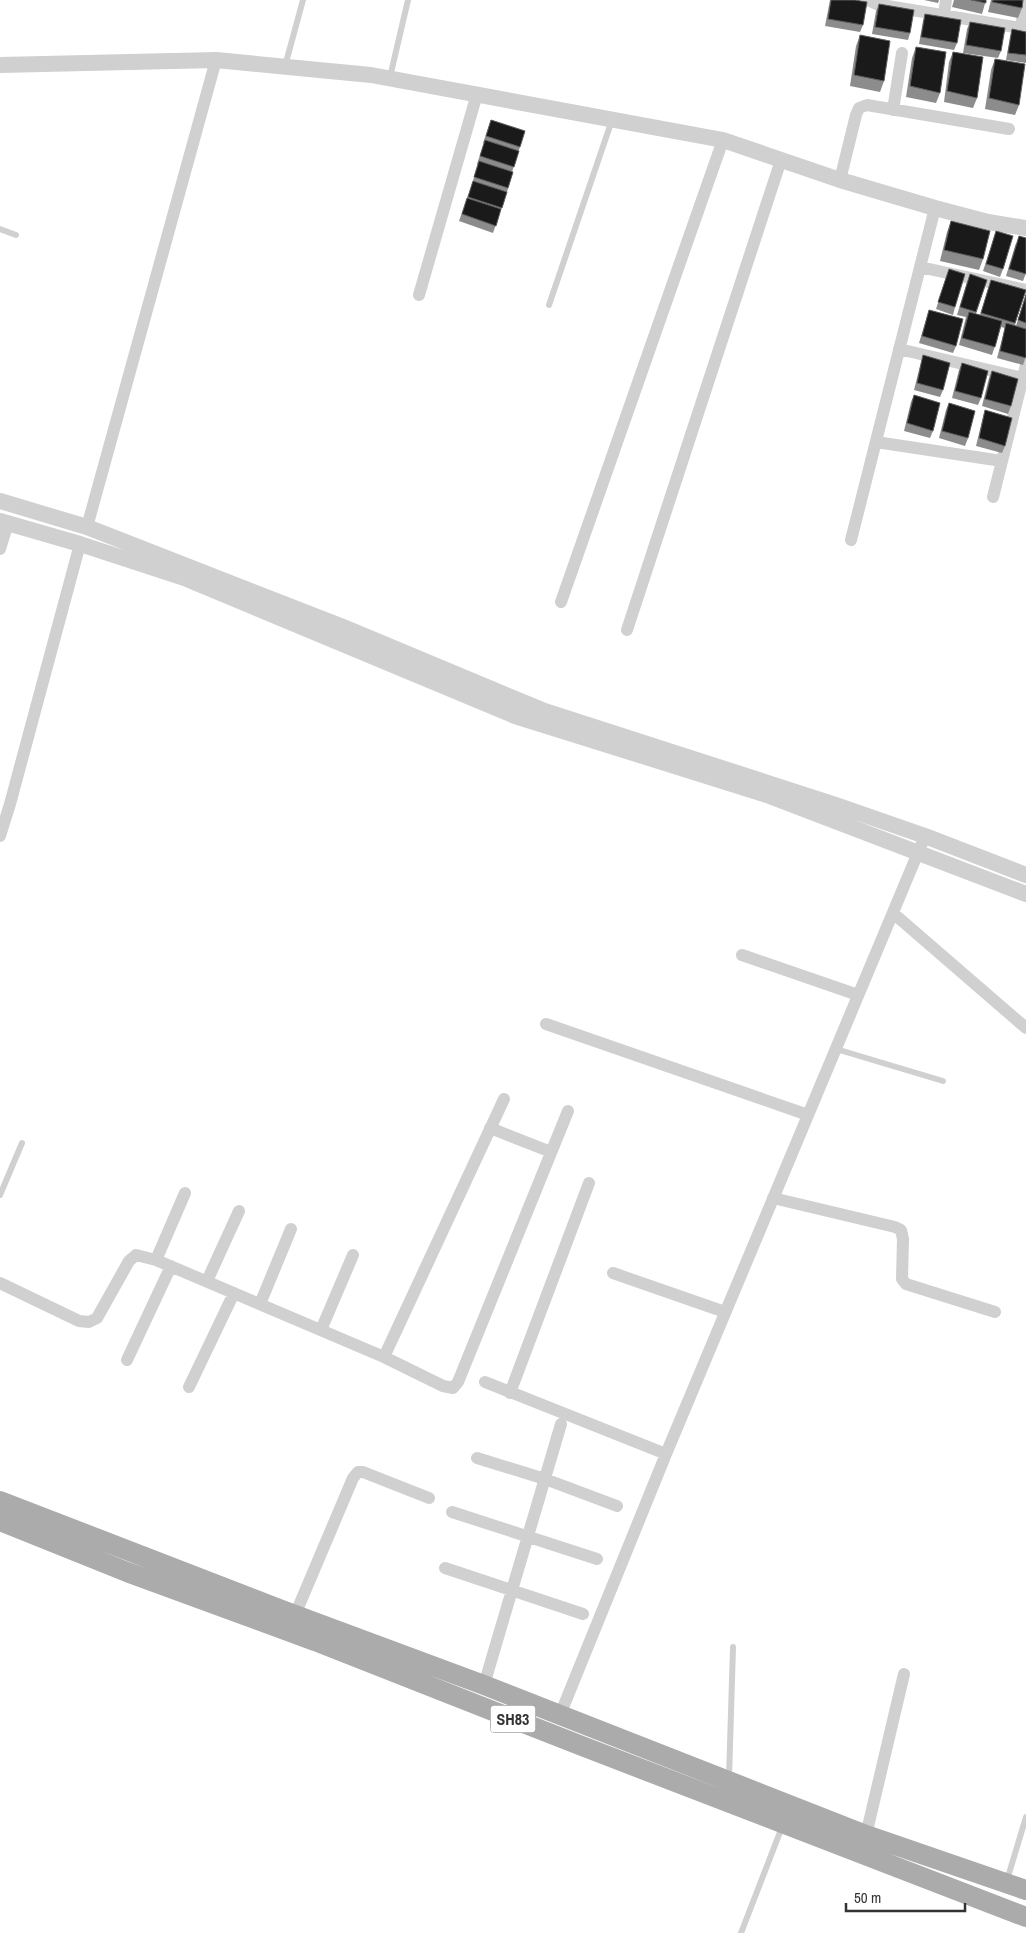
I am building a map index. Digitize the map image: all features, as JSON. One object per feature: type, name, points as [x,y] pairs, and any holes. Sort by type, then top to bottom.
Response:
[{"type":"main road","name":"SH83","points":[[0,1502],[484,1685],[866,1835],[1026,1890]]},
{"type":"main road","name":"SH83","points":[[0,1520],[126,1572],[315,1641],[1026,1916]]},
{"type":"street","points":[[868,0],[876,4],[1024,28],[1025,0]]},
{"type":"street","points":[[944,15],[946,0]]},
{"type":"street","points":[[893,110],[902,53]]},
{"type":"street","points":[[87,527],[216,60]]},
{"type":"street","points":[[0,65],[216,60],[390,78],[723,140],[840,180],[935,208],[988,222],[1026,228]]},
{"type":"street","points":[[419,295],[477,94]]},
{"type":"street","points":[[840,180],[859,108],[867,105],[1009,129]]},
{"type":"street","points":[[561,602],[723,140]]},
{"type":"street","points":[[627,630],[780,160]]},
{"type":"street","points":[[851,540],[935,208]]},
{"type":"street","points":[[920,267],[1026,290]]},
{"type":"street","points":[[899,349],[1023,378]]},
{"type":"street","points":[[993,497],[1002,460],[1021,404],[1026,365]]},
{"type":"street","points":[[876,442],[1002,460]]},
{"type":"street","points":[[0,501],[87,527],[343,627],[542,710],[833,804],[925,836],[1026,875]]},
{"type":"street","points":[[0,549],[4,522],[80,544],[193,581],[515,716],[768,795],[1026,894]]},
{"type":"street","points":[[0,836],[80,544]]},
{"type":"street","points":[[560,1715],[666,1454],[925,836]]},
{"type":"street","points":[[893,913],[1026,1028]]},
{"type":"street","points":[[742,955],[858,995]]},
{"type":"street","points":[[546,1024],[808,1115]]},
{"type":"street","points":[[384,1356],[504,1098]]},
{"type":"street","points":[[0,1283],[79,1321],[89,1322],[97,1318],[129,1261],[136,1256],[156,1260],[384,1356],[443,1386],[453,1388],[458,1382],[568,1111]]},
{"type":"street","points":[[490,1128],[551,1152]]},
{"type":"street","points":[[510,1393],[589,1183]]},
{"type":"street","points":[[156,1260],[185,1193]]},
{"type":"street","points":[[773,1198],[901,1230],[903,1239],[902,1279],[906,1284],[995,1312]]},
{"type":"street","points":[[207,1281],[240,1211]]},
{"type":"street","points":[[260,1304],[291,1230]]},
{"type":"street","points":[[321,1330],[353,1255]]},
{"type":"street","points":[[126,1360],[171,1266]]},
{"type":"street","points":[[613,1273],[725,1312]]},
{"type":"street","points":[[189,1387],[234,1292]]},
{"type":"street","points":[[485,1382],[666,1454]]},
{"type":"street","points":[[484,1685],[561,1424]]},
{"type":"street","points":[[477,1458],[617,1506]]},
{"type":"street","points":[[295,1615],[358,1472],[363,1472],[429,1498]]},
{"type":"street","points":[[452,1512],[597,1558]]},
{"type":"street","points":[[445,1568],[583,1614]]},
{"type":"street","points":[[866,1835],[904,1674]]},
{"type":"lane","points":[[285,66],[304,0]]},
{"type":"lane","points":[[390,78],[408,0]]},
{"type":"lane","points":[[549,306],[612,120]]},
{"type":"lane","points":[[0,229],[16,235]]},
{"type":"lane","points":[[836,1049],[943,1081]]},
{"type":"lane","points":[[0,1196],[22,1143]]},
{"type":"lane","points":[[729,1781],[733,1647]]},
{"type":"lane","points":[[1006,1883],[1026,1816]]},
{"type":"lane","points":[[741,1933],[783,1823]]},
{"type":"building","points":[[831,0],[867,2],[863,25],[828,19]]},
{"type":"building","points":[[971,0],[986,0],[986,3]]},
{"type":"building","points":[[993,0],[1023,0],[1022,8],[992,2]]},
{"type":"building","points":[[879,4],[914,10],[910,33],[875,27]]},
{"type":"building","points":[[925,14],[961,20],[957,43],[921,37]]},
{"type":"building","points":[[970,22],[1005,28],[1001,51],[966,45]]},
{"type":"building","points":[[1012,29],[1026,32],[1026,55],[1008,53]]},
{"type":"building","points":[[860,35],[890,41],[884,81],[854,75]]},
{"type":"building","points":[[916,47],[946,52],[940,93],[910,86]]},
{"type":"building","points":[[953,52],[983,57],[977,98],[947,91]]},
{"type":"building","points":[[995,59],[1025,64],[1019,105],[989,98]]},
{"type":"building","points":[[491,120],[525,131],[520,147],[486,136]]},
{"type":"building","points":[[485,140],[519,151],[514,167],[480,156]]},
{"type":"building","points":[[479,161],[513,172],[508,188],[474,177]]},
{"type":"building","points":[[473,181],[507,192],[502,208],[468,197]]},
{"type":"building","points":[[467,198],[501,209],[496,226],[462,214]]},
{"type":"building","points":[[951,221],[990,231],[983,259],[944,250]]},
{"type":"building","points":[[996,231],[1013,236],[1003,269],[986,264]]},
{"type":"building","points":[[1019,236],[1026,238],[1026,274],[1009,269]]},
{"type":"building","points":[[949,269],[965,274],[955,307],[938,302]]},
{"type":"building","points":[[970,274],[987,280],[976,312],[960,307]]},
{"type":"building","points":[[991,280],[1026,290],[1015,323],[981,313]]},
{"type":"building","points":[[1026,295],[1026,323],[1018,320]]},
{"type":"building","points":[[929,310],[963,319],[956,346],[922,336]]},
{"type":"building","points":[[969,312],[1002,321],[995,347],[962,338]]},
{"type":"building","points":[[1006,323],[1026,329],[1026,358],[1000,351]]},
{"type":"building","points":[[923,355],[950,363],[943,390],[917,383]]},
{"type":"building","points":[[962,363],[988,371],[981,398],[955,391]]},
{"type":"building","points":[[992,371],[1018,379],[1011,406],[985,399]]},
{"type":"building","points":[[914,395],[940,403],[933,431],[907,423]]},
{"type":"building","points":[[949,403],[975,411],[968,438],[942,431]]},
{"type":"building","points":[[985,410],[1012,418],[1005,446],[979,438]]}]
